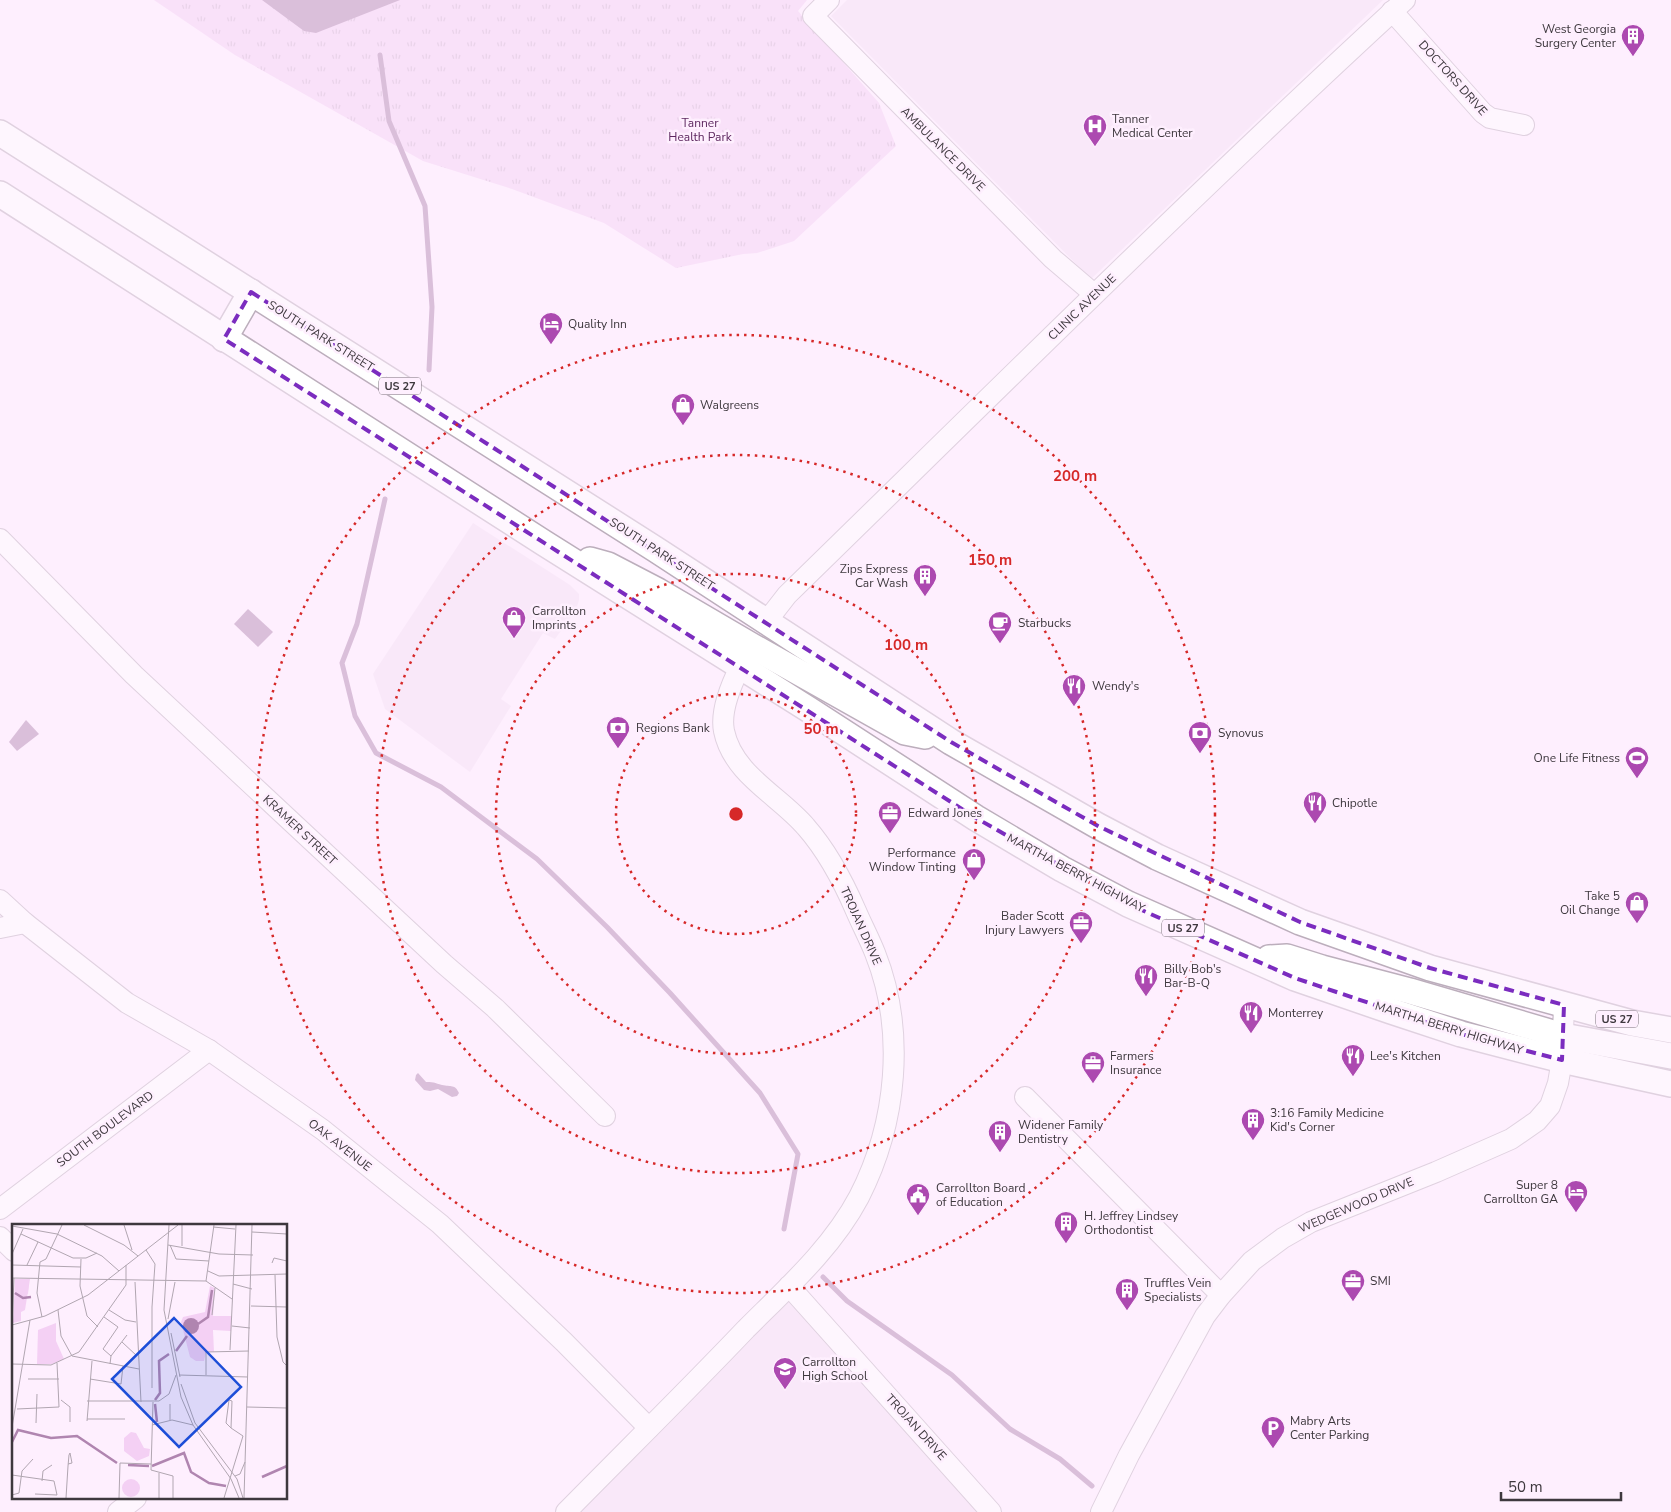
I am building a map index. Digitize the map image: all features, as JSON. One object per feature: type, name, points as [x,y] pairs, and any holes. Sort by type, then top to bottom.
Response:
[{"type":"main road","name":"SOUTH PARK STREET","points":[[0,133],[766,622]]},
{"type":"main road","name":"US 27","points":[[0,194],[556,551],[746,657]]},
{"type":"main road","points":[[224,339],[251,292]]},
{"type":"main road","points":[[766,622],[746,657],[905,732],[951,742]]},
{"type":"main road","name":"US 27","points":[[766,622],[951,742],[1098,826],[1157,857],[1300,922],[1430,968],[1632,1023],[1671,1030]]},
{"type":"main road","name":"MARTHA BERRY HIGHWAY","points":[[746,657],[808,709],[976,818],[1062,869],[1128,904],[1295,978],[1391,1011],[1461,1034],[1562,1060],[1671,1084]]},
{"type":"main road","points":[[1251,958],[1288,957],[1563,1036],[1671,1056]]},
{"type":"street","name":"AMBULANCE DRIVE","points":[[829,0],[813,16],[1053,259],[1094,294]]},
{"type":"street","name":"CLINIC AVENUE","points":[[766,622],[787,595],[1094,294],[1399,6]]},
{"type":"street","name":"DOCTORS DRIVE","points":[[1399,6],[1483,113],[1490,118],[1524,125]]},
{"type":"street","name":"KRAMER STREET","points":[[0,539],[134,676],[444,964],[495,1008],[605,1116]]},
{"type":"street","name":"TROJAN DRIVE","points":[[746,657],[731,685],[726,706],[724,730],[732,752],[746,773],[806,826],[828,855],[876,954],[891,1017],[894,1064],[889,1110],[876,1155],[859,1196],[835,1236],[789,1286],[991,1512]]},
{"type":"street","name":"OAK AVENUE","points":[[0,900],[25,923],[127,1003],[209,1050],[322,1130],[440,1224],[564,1342],[649,1428]]},
{"type":"street","points":[[0,928],[25,923]]},
{"type":"street","name":"WEDGEWOOD DRIVE","points":[[1101,1512],[1166,1384],[1205,1316],[1252,1261],[1282,1238],[1311,1222],[1436,1172],[1511,1139],[1537,1121],[1550,1106],[1558,1083],[1562,1060],[1564,1005]]},
{"type":"street","name":"SOUTH BOULEVARD","points":[[0,1209],[209,1050]]},
{"type":"street","points":[[1025,1097],[1221,1295]]},
{"type":"street","points":[[0,1237],[12,1249]]},
{"type":"street","points":[[566,1512],[789,1286]]},
{"type":"street","points":[[118,1512],[133,1500]]},
{"type":"highlighted area","points":[[251,292],[951,742],[1098,826],[1300,922],[1430,968],[1564,1005],[1562,1060],[1461,1034],[1295,978],[1128,904],[976,818],[224,339]]},
{"type":"shaded area","points":[[262,0],[400,0],[316,33],[304,31]]},
{"type":"shaded area","name":"Tanner Medical Center","points":[[847,0],[1383,0],[1091,279],[831,16]]},
{"type":"shaded area","points":[[473,523],[570,585],[579,594],[579,600],[576,610],[555,639],[543,633],[501,699],[511,706],[470,772],[385,709],[373,674]]},
{"type":"shaded area","points":[[248,609],[273,632],[258,647],[234,624]]},
{"type":"shaded area","points":[[26,720],[39,734],[17,751],[9,742]]},
{"type":"shaded area","points":[[418,1073],[426,1082],[452,1086],[459,1093],[457,1096],[452,1097],[438,1089],[424,1090],[415,1080]]},
{"type":"shaded area","name":"Carrollton High School","points":[[789,1286],[991,1512],[564,1512]]},
{"type":"green space","name":"Tanner Health Park","points":[[154,0],[807,0],[798,11],[879,103],[896,146],[794,241],[757,253],[743,254],[676,268],[604,223],[512,189],[423,161],[235,55]]},
{"type":"waterway","points":[[380,55],[389,121],[425,206],[432,307],[429,370]]},
{"type":"waterway","points":[[385,499],[357,624],[342,663],[355,716],[376,753],[441,787],[537,859],[607,927],[670,993],[760,1093],[798,1154],[784,1229]]},
{"type":"waterway","points":[[823,1277],[847,1301],[952,1375],[1010,1429],[1060,1459],[1092,1486]]},
{"type":"place","name":"West Georgia Surgery Center","points":[[1633,57]]},
{"type":"place","name":"Tanner Medical Center","points":[[1095,147]]},
{"type":"place","name":"Quality Inn","points":[[551,345]]},
{"type":"place","name":"Walgreens","points":[[683,426]]},
{"type":"place","name":"Zips Express Car Wash","points":[[925,597]]},
{"type":"place","name":"Carrollton Imprints","points":[[514,639]]},
{"type":"place","name":"Starbucks","points":[[1000,644]]},
{"type":"place","name":"Wendy's","points":[[1074,707]]},
{"type":"place","name":"Regions Bank","points":[[618,749]]},
{"type":"place","name":"Synovus","points":[[1200,754]]},
{"type":"place","name":"One Life Fitness","points":[[1637,779]]},
{"type":"place","name":"Chipotle","points":[[1315,824]]},
{"type":"place","name":"Edward Jones","points":[[890,834]]},
{"type":"place","name":"Performance Window Tinting","points":[[974,881]]},
{"type":"place","name":"Take 5 Oil Change","points":[[1637,924]]},
{"type":"place","name":"Bader Scott Injury Lawyers","points":[[1081,944]]},
{"type":"place","name":"Billy Bob's Bar-B-Q","points":[[1146,997]]},
{"type":"place","name":"Monterrey","points":[[1251,1034]]},
{"type":"place","name":"Lee's Kitchen","points":[[1353,1077]]},
{"type":"place","name":"Farmers Insurance","points":[[1093,1084]]},
{"type":"place","name":"3:16 Family Medicine Kid's Corner","points":[[1253,1141]]},
{"type":"place","name":"Widener Family Dentistry","points":[[1000,1153]]},
{"type":"place","name":"Super 8 Carrollton GA","points":[[1576,1213]]},
{"type":"place","name":"Carrollton Board of Education","points":[[918,1216]]},
{"type":"place","name":"H. Jeffrey Lindsey Orthodontist","points":[[1066,1244]]},
{"type":"place","name":"SMI","points":[[1353,1302]]},
{"type":"place","name":"Truffles Vein Specialists","points":[[1127,1311]]},
{"type":"place","name":"Carrollton High School","points":[[785,1390]]},
{"type":"place","name":"Mabry Arts Center Parking","points":[[1273,1449]]}]
